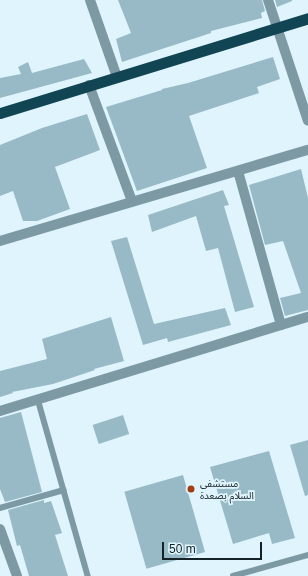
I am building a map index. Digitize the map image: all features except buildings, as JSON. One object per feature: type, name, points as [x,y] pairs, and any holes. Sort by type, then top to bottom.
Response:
[{"type":"highway","points":[[0,112],[308,18]]},
{"type":"street","points":[[90,0],[117,77]]},
{"type":"street","points":[[268,0],[308,121]]},
{"type":"street","points":[[89,85],[132,202]]},
{"type":"street","points":[[0,241],[308,150]]},
{"type":"street","points":[[238,170],[282,325]]},
{"type":"street","points":[[0,411],[308,317]]},
{"type":"street","points":[[0,529],[17,576]]},
{"type":"lane","points":[[38,399],[88,576]]},
{"type":"lane","points":[[0,508],[64,490]]},
{"type":"lane","points":[[233,576],[308,555]]},
{"type":"place","name":"مستشفى السلام بصعدة","points":[[191,489]]}]
